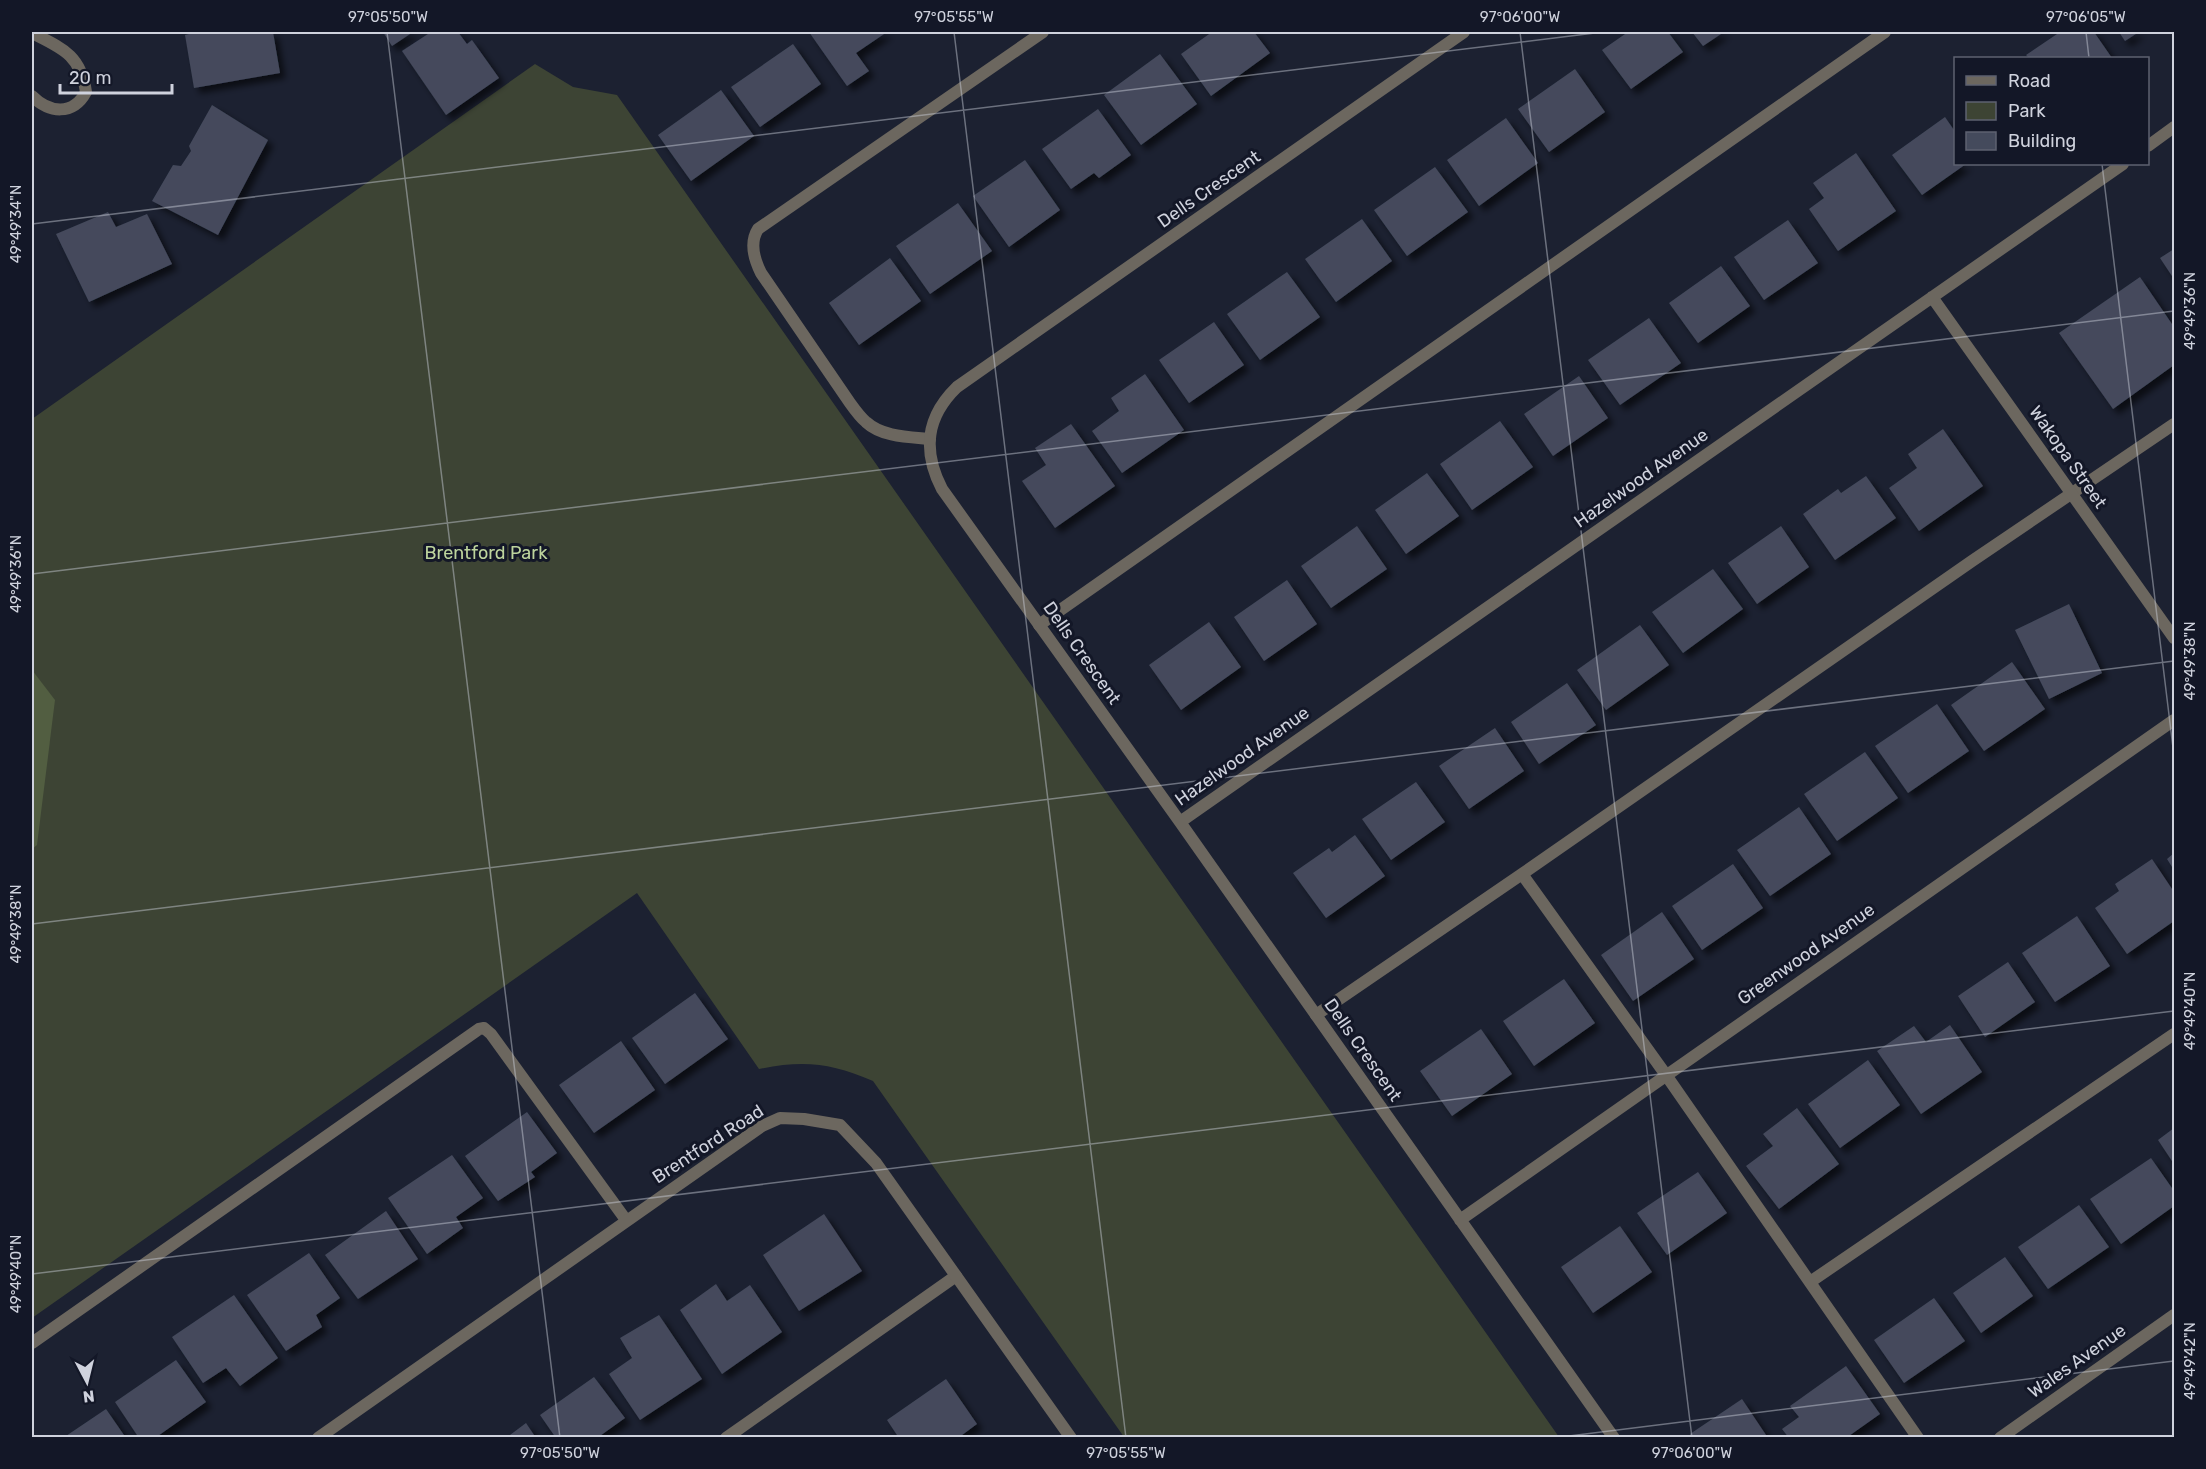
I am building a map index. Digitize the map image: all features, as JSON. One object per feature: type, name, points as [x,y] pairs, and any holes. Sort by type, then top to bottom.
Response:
[{"type":"street","points":[[930,439],[896,435],[878,430],[866,422],[850,404],[761,273],[754,260],[754,235],[758,229],[1043,32]]},
{"type":"street","name":"Dells Crescent","points":[[1464,32],[957,387],[944,400],[933,422],[929,459],[942,489],[1614,1437]]},
{"type":"street","points":[[1039,625],[1885,32]]},
{"type":"street","points":[[32,33],[69,54],[80,66],[86,92],[80,103],[72,108],[62,109],[41,105],[32,96]]},
{"type":"street","points":[[2149,145],[2175,127]]},
{"type":"street","name":"Hazelwood Avenue","points":[[1180,822],[2122,165]]},
{"type":"street","name":"Wakopa Street","points":[[1932,297],[2175,638]]},
{"type":"street","points":[[1316,1015],[1972,561],[2175,424]]},
{"type":"street","name":"Greenwood Avenue","points":[[1460,1220],[2175,720]]},
{"type":"street","points":[[1522,874],[1666,1074],[1918,1437]]},
{"type":"street","points":[[32,1343],[479,1029],[484,1028],[491,1034],[626,1220]]},
{"type":"street","points":[[1810,1282],[2175,1034]]},
{"type":"street","name":"Brentford Road","points":[[318,1437],[762,1126],[780,1118],[840,1125],[876,1163],[1071,1437]]},
{"type":"street","points":[[726,1437],[956,1276]]},
{"type":"street","name":"Wales Avenue","points":[[2000,1437],[2175,1315]]},
{"type":"green space","name":"Brentford Park","points":[[535,64],[573,87],[617,95],[1559,1437],[1124,1437],[873,1081],[844,1070],[817,1065],[775,1066],[759,1069],[637,893],[32,1318],[32,419]]},
{"type":"green space","points":[[32,670],[55,700],[37,845],[32,849]]},
{"type":"building","points":[[197,32],[273,32],[280,73],[194,88],[185,35]]},
{"type":"building","points":[[383,32],[413,32],[392,46]]},
{"type":"building","points":[[431,32],[458,32],[467,44],[472,40],[499,78],[446,115],[402,51]]},
{"type":"building","points":[[809,32],[887,32],[856,53],[869,71],[847,86]]},
{"type":"building","points":[[1212,32],[1254,32],[1270,53],[1211,96],[1181,54]]},
{"type":"building","points":[[1628,32],[1668,32],[1683,52],[1631,89],[1602,50]]},
{"type":"building","points":[[1692,32],[1724,32],[1703,46]]},
{"type":"building","points":[[2060,32],[2094,32],[2111,57],[2028,57],[2026,55]]},
{"type":"building","points":[[2119,32],[2139,32],[2125,41]]},
{"type":"building","points":[[793,44],[821,84],[760,127],[731,87]]},
{"type":"building","points":[[1160,54],[1197,104],[1141,145],[1104,95]]},
{"type":"building","points":[[1575,69],[1605,112],[1549,152],[1518,109]]},
{"type":"building","points":[[721,90],[754,136],[691,181],[658,135]]},
{"type":"building","points":[[212,105],[268,140],[218,235],[152,201],[173,165],[181,166],[191,151],[189,146]]},
{"type":"building","points":[[1098,109],[1131,155],[1099,178],[1094,173],[1071,189],[1042,149]]},
{"type":"building","points":[[1945,117],[1954,130],[1954,165],[1965,165],[1922,195],[1892,155]]},
{"type":"building","points":[[1506,118],[1538,163],[1479,206],[1447,160]]},
{"type":"building","points":[[1856,153],[1896,211],[1838,251],[1809,209],[1824,198],[1813,183]]},
{"type":"building","points":[[1025,160],[1060,210],[1009,247],[973,196]]},
{"type":"building","points":[[1435,167],[1468,212],[1407,256],[1374,210]]},
{"type":"building","points":[[958,203],[992,251],[930,294],[896,246]]},
{"type":"building","points":[[108,212],[116,227],[147,214],[172,264],[89,302],[56,234]]},
{"type":"building","points":[[1362,219],[1392,261],[1336,302],[1305,259]]},
{"type":"building","points":[[1788,220],[1818,263],[1764,300],[1734,257]]},
{"type":"building","points":[[2174,249],[2174,279],[2160,258]]},
{"type":"building","points":[[890,258],[921,301],[859,345],[829,303]]},
{"type":"building","points":[[1721,266],[1750,306],[1698,343],[1669,303]]},
{"type":"building","points":[[1287,272],[1320,317],[1260,360],[1227,314]]},
{"type":"building","points":[[2140,277],[2174,327],[2174,365],[2113,409],[2059,333]]},
{"type":"building","points":[[1649,318],[1681,363],[1620,405],[1588,360]]},
{"type":"building","points":[[1214,322],[1244,365],[1189,403],[1159,360]]},
{"type":"building","points":[[1145,374],[1184,430],[1122,473],[1092,431],[1119,411],[1111,398]]},
{"type":"building","points":[[1579,376],[1608,418],[1553,456],[1524,414]]},
{"type":"building","points":[[1500,421],[1533,467],[1472,510],[1440,464]]},
{"type":"building","points":[[1071,424],[1115,486],[1055,528],[1022,481],[1046,465],[1035,448]]},
{"type":"building","points":[[1943,429],[1983,486],[1919,531],[1889,488],[1917,468],[1908,454]]},
{"type":"building","points":[[1427,473],[1459,516],[1406,554],[1375,510]]},
{"type":"building","points":[[1866,476],[1896,518],[1835,560],[1803,514],[1838,489],[1841,493]]},
{"type":"building","points":[[1357,526],[1387,569],[1331,608],[1301,566]]},
{"type":"building","points":[[1781,526],[1809,567],[1757,604],[1728,563]]},
{"type":"building","points":[[1713,569],[1743,609],[1683,653],[1652,612]]},
{"type":"building","points":[[1287,580],[1317,624],[1264,661],[1234,617]]},
{"type":"building","points":[[2069,604],[2102,673],[2049,699],[2015,630]]},
{"type":"building","points":[[1209,622],[1241,667],[1181,710],[1149,665]]},
{"type":"building","points":[[1640,625],[1669,665],[1606,710],[1577,670]]},
{"type":"building","points":[[2012,662],[2045,709],[1984,751],[1951,705]]},
{"type":"building","points":[[1567,683],[1596,725],[1539,764],[1511,722]]},
{"type":"building","points":[[1937,704],[1969,751],[1908,793],[1875,746]]},
{"type":"building","points":[[1495,728],[1524,771],[1469,809],[1439,766]]},
{"type":"building","points":[[1865,752],[1898,798],[1837,841],[1804,794]]},
{"type":"building","points":[[1416,782],[1445,822],[1391,860],[1362,819]]},
{"type":"building","points":[[1799,807],[1831,854],[1770,896],[1737,850]]},
{"type":"building","points":[[1355,835],[1385,876],[1326,918],[1293,873],[1329,848],[1332,852]]},
{"type":"building","points":[[2174,853],[2174,870],[2167,859]]},
{"type":"building","points":[[2152,859],[2174,892],[2174,921],[2127,954],[2095,908],[2119,891],[2115,884]]},
{"type":"building","points":[[1733,864],[1763,908],[1702,950],[1672,906]]},
{"type":"building","points":[[1662,912],[1694,959],[1633,1001],[1601,955]]},
{"type":"building","points":[[2077,916],[2110,966],[2055,1002],[2022,953]]},
{"type":"building","points":[[2008,962],[2035,1002],[1985,1037],[1958,996]]},
{"type":"building","points":[[1564,979],[1595,1023],[1534,1066],[1503,1021]]},
{"type":"building","points":[[695,993],[728,1039],[665,1084],[632,1038]]},
{"type":"building","points":[[1950,1025],[1982,1072],[1921,1114],[1877,1051],[1914,1026],[1926,1042]]},
{"type":"building","points":[[1481,1029],[1512,1074],[1452,1116],[1420,1071]]},
{"type":"building","points":[[621,1041],[655,1090],[594,1133],[559,1085]]},
{"type":"building","points":[[1868,1060],[1900,1105],[1840,1148],[1808,1104]]},
{"type":"building","points":[[1797,1108],[1839,1164],[1779,1209],[1746,1166],[1773,1146],[1763,1134]]},
{"type":"building","points":[[527,1112],[557,1153],[531,1172],[535,1177],[498,1201],[465,1156]]},
{"type":"building","points":[[2174,1128],[2174,1164],[2158,1140]]},
{"type":"building","points":[[452,1155],[483,1198],[456,1217],[463,1228],[427,1254],[388,1198]]},
{"type":"building","points":[[2151,1158],[2174,1191],[2174,1206],[2121,1244],[2090,1199]]},
{"type":"building","points":[[1698,1172],[1727,1213],[1667,1255],[1637,1213]]},
{"type":"building","points":[[2079,1205],[2109,1247],[2048,1289],[2018,1247]]},
{"type":"building","points":[[386,1211],[418,1259],[358,1299],[325,1255]]},
{"type":"building","points":[[824,1214],[862,1271],[799,1311],[763,1255]]},
{"type":"building","points":[[1620,1226],[1652,1272],[1593,1313],[1561,1267]]},
{"type":"building","points":[[309,1253],[340,1298],[316,1315],[322,1327],[286,1351],[247,1295]]},
{"type":"building","points":[[2005,1257],[2033,1296],[1981,1333],[1953,1293]]},
{"type":"building","points":[[716,1284],[727,1301],[750,1285],[782,1332],[722,1374],[680,1310]]},
{"type":"building","points":[[234,1295],[278,1358],[240,1386],[226,1368],[203,1383],[172,1337]]},
{"type":"building","points":[[1934,1298],[1965,1341],[1904,1383],[1874,1340]]},
{"type":"building","points":[[659,1315],[702,1379],[640,1420],[609,1374],[632,1358],[620,1338]]},
{"type":"building","points":[[176,1360],[206,1402],[155,1438],[139,1438],[115,1402]]},
{"type":"building","points":[[1846,1366],[1880,1414],[1846,1438],[1789,1438],[1782,1429],[1799,1417],[1790,1406]]},
{"type":"building","points":[[594,1377],[625,1418],[597,1438],[556,1438],[540,1415]]},
{"type":"building","points":[[946,1379],[977,1424],[958,1438],[899,1438],[887,1420]]},
{"type":"building","points":[[1742,1399],[1768,1438],[1692,1438],[1690,1434]]},
{"type":"building","points":[[106,1409],[126,1438],[63,1438]]},
{"type":"building","points":[[526,1423],[536,1438],[506,1438]]}]
